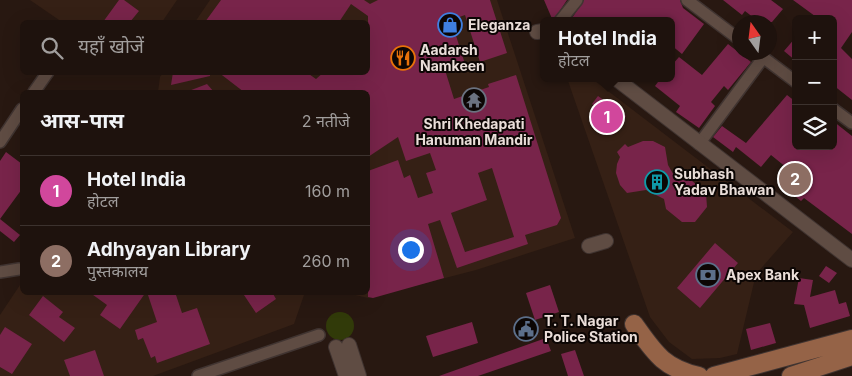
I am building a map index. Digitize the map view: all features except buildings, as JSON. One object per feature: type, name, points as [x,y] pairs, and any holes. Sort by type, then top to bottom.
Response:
[{"type":"main road","points":[[634,324],[657,356],[666,364],[679,371],[699,376]]},
{"type":"main road","points":[[714,376],[852,339]]},
{"type":"main road","points":[[791,376],[852,356]]},
{"type":"street","points":[[563,17],[577,0]]},
{"type":"street","points":[[687,0],[732,34]]},
{"type":"street","points":[[699,144],[757,60]]},
{"type":"street","points":[[767,60],[792,79]]},
{"type":"street","points":[[35,90],[46,75]]},
{"type":"street","points":[[620,82],[852,260]]},
{"type":"street","points":[[0,142],[20,112]]},
{"type":"street","points":[[837,112],[852,123]]},
{"type":"street","points":[[589,246],[606,241]]},
{"type":"street","points":[[0,272],[18,269]]},
{"type":"street","points":[[198,376],[318,335]]},
{"type":"street","points":[[346,376],[342,346],[359,376]]},
{"type":"shaded area","points":[[30,0],[177,0],[163,20],[59,20]]},
{"type":"shaded area","points":[[210,0],[497,0],[575,238],[476,270],[368,298],[355,295],[370,295],[370,90],[158,90],[162,75],[370,75],[370,20],[196,20]]},
{"type":"shaded area","points":[[568,82],[596,82],[793,232],[756,274],[737,354],[720,358],[692,359],[669,342],[650,317]]},
{"type":"shaded area","points":[[20,285],[20,295],[304,295],[294,324],[153,376],[0,376],[0,315]]},
{"type":"green space","points":[[340,312],[350,316],[354,326],[350,336],[340,340],[330,336],[326,326],[330,316]]},
{"type":"place","name":"Eleganza","points":[[450,25]]},
{"type":"place","name":"Aadarsh Namkeen","points":[[403,58]]},
{"type":"place","name":"Shri Khedapati Hanuman Mandir","points":[[474,100]]},
{"type":"place","name":"Hotel India","points":[[607,117]]},
{"type":"place","name":"Adhyayan Library","points":[[795,179]]},
{"type":"place","name":"Subhash Yadav Bhawan","points":[[657,182]]},
{"type":"place","name":"Apex Bank","points":[[708,275]]},
{"type":"place","name":"T. T. Nagar Police Station","points":[[526,329]]}]
